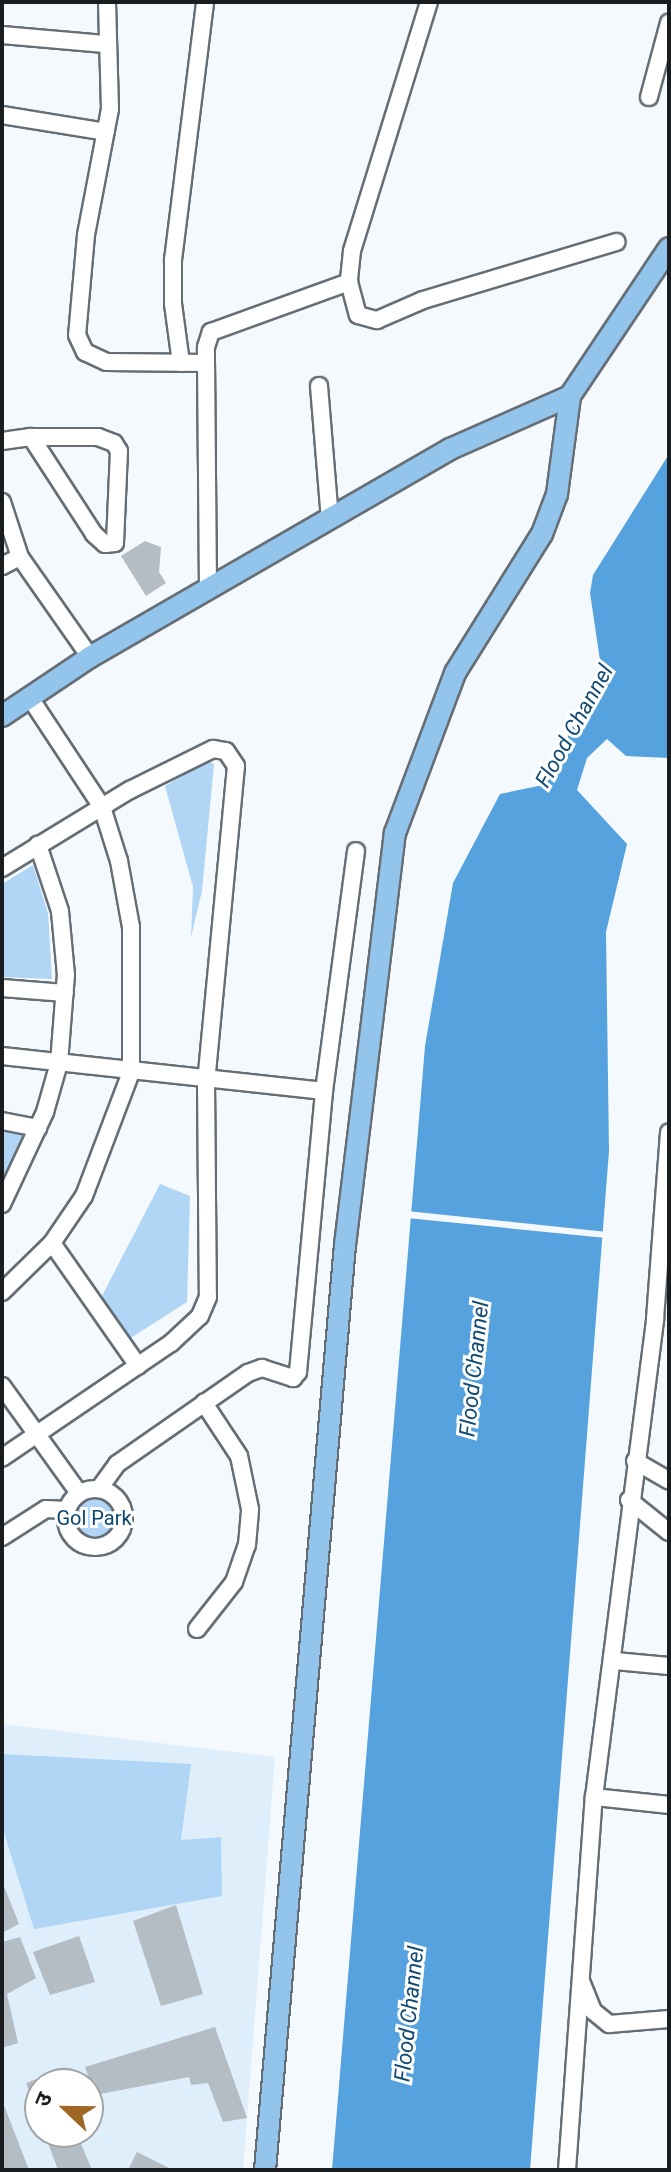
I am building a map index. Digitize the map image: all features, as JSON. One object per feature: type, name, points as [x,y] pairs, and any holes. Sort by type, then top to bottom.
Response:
[{"type":"main road","points":[[265,2170],[344,1261],[392,848],[418,763],[455,673],[542,534],[557,494],[570,396],[662,270],[669,248]]},
{"type":"main road","points":[[2,716],[90,657],[450,449],[570,396]]},
{"type":"street","points":[[107,2],[105,44],[110,93],[106,132],[86,235],[80,345],[106,362],[206,363]]},
{"type":"street","points":[[181,363],[173,304],[173,260],[205,2]]},
{"type":"street","points":[[429,2],[352,251],[349,282],[358,315],[377,320],[423,300],[616,242]]},
{"type":"street","points":[[649,97],[669,23]]},
{"type":"street","points":[[2,35],[105,44]]},
{"type":"street","points":[[2,115],[106,132]]},
{"type":"street","points":[[208,589],[208,338],[217,325],[349,282]]},
{"type":"street","points":[[319,386],[330,519]]},
{"type":"street","points":[[2,441],[31,437],[98,437],[114,443],[119,451],[115,543],[102,543],[94,534],[31,437]]},
{"type":"street","points":[[2,502],[20,557],[90,657]]},
{"type":"street","points":[[2,566],[20,557]]},
{"type":"street","points":[[2,1292],[52,1243],[84,1196],[131,1072],[131,927],[119,861],[102,807],[30,698]]},
{"type":"street","points":[[2,868],[102,807],[213,749],[226,751],[236,766],[206,1081],[208,1297],[200,1316],[138,1366],[2,1458]]},
{"type":"street","points":[[2,1204],[38,1128],[59,1063],[65,993],[60,911],[38,845]]},
{"type":"street","points":[[99,1489],[117,1464],[255,1369],[293,1378],[298,1372],[324,1091],[356,851]]},
{"type":"street","points":[[2,988],[65,993]]},
{"type":"street","points":[[2,1056],[206,1081],[324,1091]]},
{"type":"street","points":[[2,1121],[38,1128]]},
{"type":"street","points":[[567,2170],[594,1797],[615,1661],[629,1500],[662,1321],[669,1133]]},
{"type":"street","points":[[52,1243],[138,1366]]},
{"type":"street","points":[[2,1386],[79,1493]]},
{"type":"street","points":[[197,1629],[234,1582],[247,1545],[250,1509],[239,1456],[204,1403]]},
{"type":"street","points":[[635,1461],[669,1481]]},
{"type":"street","points":[[99,1489],[117,1497],[125,1516],[112,1543],[83,1545],[68,1531],[67,1510],[79,1493],[99,1489]]},
{"type":"street","points":[[629,1500],[669,1532]]},
{"type":"street","points":[[2,1537],[46,1509],[67,1510]]},
{"type":"street","points":[[615,1661],[669,1666]]},
{"type":"street","points":[[594,1797],[669,1805]]},
{"type":"street","points":[[579,1978],[593,2011],[609,2024],[669,2019]]},
{"type":"shaded area","points":[[2,1724],[275,1757],[243,2170],[2,2170]]},
{"type":"green space","points":[[208,761],[214,764],[202,891],[191,937],[193,887],[165,786]]},
{"type":"green space","points":[[33,865],[48,913],[52,979],[2,977],[2,884]]},
{"type":"green space","points":[[2,1129],[28,1134],[2,1185]]},
{"type":"green space","points":[[160,1184],[190,1196],[187,1302],[126,1341],[102,1296]]},
{"type":"green space","name":"Gol Park","points":[[94,1493],[112,1500],[119,1518],[112,1536],[94,1543],[76,1536],[69,1518],[76,1500]]},
{"type":"green space","points":[[2,1754],[191,1764],[181,1840],[221,1837],[222,1896],[34,1929],[2,1826]]},
{"type":"water","name":"Flood Channel","points":[[669,454],[669,758],[626,756],[607,739],[587,758],[577,790],[627,844],[606,932],[609,1151],[530,2170],[332,2170],[425,1046],[453,883],[500,794],[543,785],[562,767],[568,736],[601,667],[590,593],[593,575]]},
{"type":"pier","points":[[407,1211],[607,1232],[606,1238],[407,1218]]},
{"type":"building","points":[[145,541],[161,547],[159,572],[166,583],[146,596],[121,556]]},
{"type":"building","points":[[2,1881],[19,1924],[2,1933]]},
{"type":"building","points":[[176,1905],[203,1994],[161,2006],[133,1921]]},
{"type":"building","points":[[79,1936],[95,1982],[50,1995],[33,1952]]},
{"type":"building","points":[[20,1937],[36,1978],[7,1994],[18,2043],[2,2048],[2,1942]]},
{"type":"building","points":[[215,2027],[247,2118],[223,2122],[208,2083],[191,2085],[189,2077],[104,2093],[104,2068],[85,2067]]},
{"type":"building","points":[[2,2100],[29,2170],[2,2170]]},
{"type":"building","points":[[50,2148],[83,2148],[92,2170],[58,2170]]},
{"type":"building","points":[[137,2152],[173,2170],[128,2170]]}]
